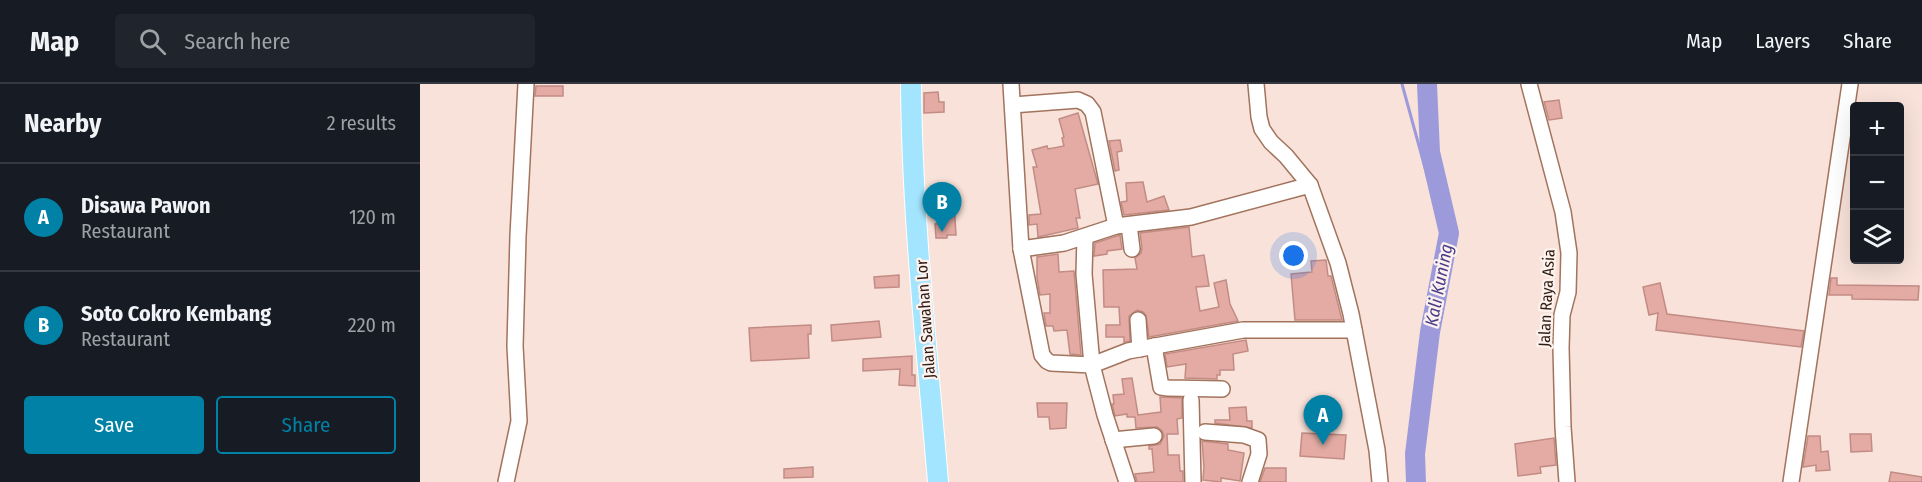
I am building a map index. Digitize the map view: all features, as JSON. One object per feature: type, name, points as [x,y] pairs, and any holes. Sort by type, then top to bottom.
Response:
[{"type":"main road","name":"Jalan Sawahan Lor","points":[[911,84],[911,121],[921,272],[938,482]]},
{"type":"street","points":[[506,482],[519,421],[514,345],[526,84]]},
{"type":"street","points":[[1011,84],[1021,249],[1042,355],[1051,363],[1092,365],[1128,351],[1243,330],[1354,330]]},
{"type":"street","points":[[1256,84],[1262,129],[1310,185],[1321,210],[1338,263],[1354,330],[1377,450],[1380,482]]},
{"type":"street","name":"Jalan Raya Asia","points":[[1529,84],[1563,212],[1569,253],[1568,291],[1562,315],[1561,348],[1567,482]]},
{"type":"street","points":[[1791,482],[1850,84]]},
{"type":"street","points":[[1014,105],[1069,99],[1086,104],[1093,112],[1123,226],[1132,249]]},
{"type":"street","points":[[1021,249],[1064,243],[1123,226],[1191,217],[1310,185]]},
{"type":"street","points":[[1085,237],[1084,274],[1092,365],[1127,482]]},
{"type":"street","points":[[1138,320],[1161,387],[1222,389]]},
{"type":"street","points":[[1191,400],[1193,482]]},
{"type":"street","points":[[1205,432],[1244,435],[1258,440],[1259,454],[1250,482]]},
{"type":"street","points":[[1113,440],[1154,436]]},
{"type":"building","points":[[536,86],[563,86],[563,96],[535,96]]},
{"type":"building","points":[[938,92],[939,102],[944,102],[944,112],[924,113],[924,93]]},
{"type":"building","points":[[1559,100],[1562,118],[1549,120],[1544,102]]},
{"type":"building","points":[[1078,113],[1098,184],[1075,189],[1080,218],[1076,218],[1078,228],[1038,237],[1037,224],[1029,225],[1029,215],[1041,214],[1033,167],[1037,167],[1032,150],[1047,146],[1048,149],[1064,146],[1059,119]]},
{"type":"building","points":[[1120,140],[1122,151],[1117,152],[1119,170],[1115,171],[1109,141]]},
{"type":"building","points":[[1143,182],[1147,202],[1164,196],[1169,210],[1124,215],[1121,202],[1127,201],[1126,183]]},
{"type":"building","points":[[954,203],[956,235],[936,238],[935,224],[945,223],[943,205]]},
{"type":"building","points":[[1189,227],[1192,257],[1204,255],[1209,286],[1196,287],[1200,311],[1219,307],[1214,283],[1226,280],[1230,304],[1238,321],[1149,337],[1146,315],[1137,310],[1129,316],[1130,341],[1124,342],[1124,337],[1106,337],[1106,325],[1120,325],[1119,307],[1104,307],[1103,270],[1137,269],[1135,258],[1141,253],[1142,248],[1140,233]]},
{"type":"building","points":[[1120,235],[1122,249],[1094,256],[1095,243]]},
{"type":"building","points":[[1058,254],[1059,272],[1074,271],[1081,355],[1070,354],[1067,330],[1054,331],[1053,326],[1046,326],[1044,313],[1050,313],[1050,294],[1040,295],[1037,257]]},
{"type":"building","points":[[1326,260],[1328,276],[1331,276],[1342,320],[1295,320],[1291,274],[1312,272],[1311,261]]},
{"type":"building","points":[[899,275],[899,287],[875,288],[874,277]]},
{"type":"building","points":[[1831,278],[1837,278],[1837,285],[1919,286],[1918,300],[1852,299],[1852,295],[1829,295]]},
{"type":"building","points":[[1660,283],[1667,314],[1804,331],[1801,347],[1656,330],[1658,313],[1649,315],[1643,287]]},
{"type":"building","points":[[879,321],[881,337],[832,341],[831,325]]},
{"type":"building","points":[[811,325],[811,334],[808,334],[809,358],[751,361],[749,328]]},
{"type":"building","points":[[1246,340],[1248,351],[1233,354],[1234,370],[1220,370],[1217,379],[1185,378],[1186,364],[1167,367],[1165,354]]},
{"type":"building","points":[[912,356],[912,375],[915,375],[915,386],[899,385],[900,369],[863,371],[863,359]]},
{"type":"building","points":[[1132,378],[1138,415],[1161,412],[1160,397],[1182,398],[1182,418],[1177,419],[1178,434],[1167,434],[1168,455],[1179,455],[1183,482],[1137,482],[1135,474],[1154,472],[1152,449],[1149,449],[1149,446],[1160,444],[1164,436],[1157,427],[1136,428],[1135,417],[1127,417],[1127,414],[1115,416],[1112,404],[1114,404],[1113,395],[1124,394],[1122,379]]},
{"type":"building","points":[[1037,403],[1067,403],[1066,428],[1050,429],[1049,417],[1038,417]]},
{"type":"building","points":[[1246,407],[1247,421],[1252,421],[1252,428],[1215,423],[1215,420],[1230,420],[1229,408]]},
{"type":"building","points":[[1302,433],[1346,435],[1344,459],[1300,456]]},
{"type":"building","points":[[1850,434],[1871,434],[1872,451],[1851,452]]},
{"type":"building","points":[[1808,436],[1820,436],[1821,452],[1828,451],[1830,470],[1816,471],[1816,465],[1803,467]]},
{"type":"building","points":[[1554,438],[1556,465],[1540,467],[1541,473],[1518,476],[1515,444]]},
{"type":"building","points":[[1202,441],[1228,444],[1228,450],[1244,453],[1240,481],[1221,478],[1221,482],[1203,480]]},
{"type":"building","points":[[813,467],[813,477],[784,478],[784,469]]},
{"type":"building","points":[[1265,468],[1286,468],[1286,482],[1260,482]]},
{"type":"building","points":[[1891,472],[1922,477],[1922,482],[1889,482]]},
{"type":"waterway","points":[[1402,84],[1443,233],[1442,242]]},
{"type":"waterway","name":"Kali Kuning","points":[[1416,482],[1415,454],[1430,332],[1449,233],[1430,152],[1427,84]]},
{"type":"place","name":"Soto Cokro Kembang","points":[[942,232]]},
{"type":"place","name":"Disawa Pawon","points":[[1323,445]]}]
